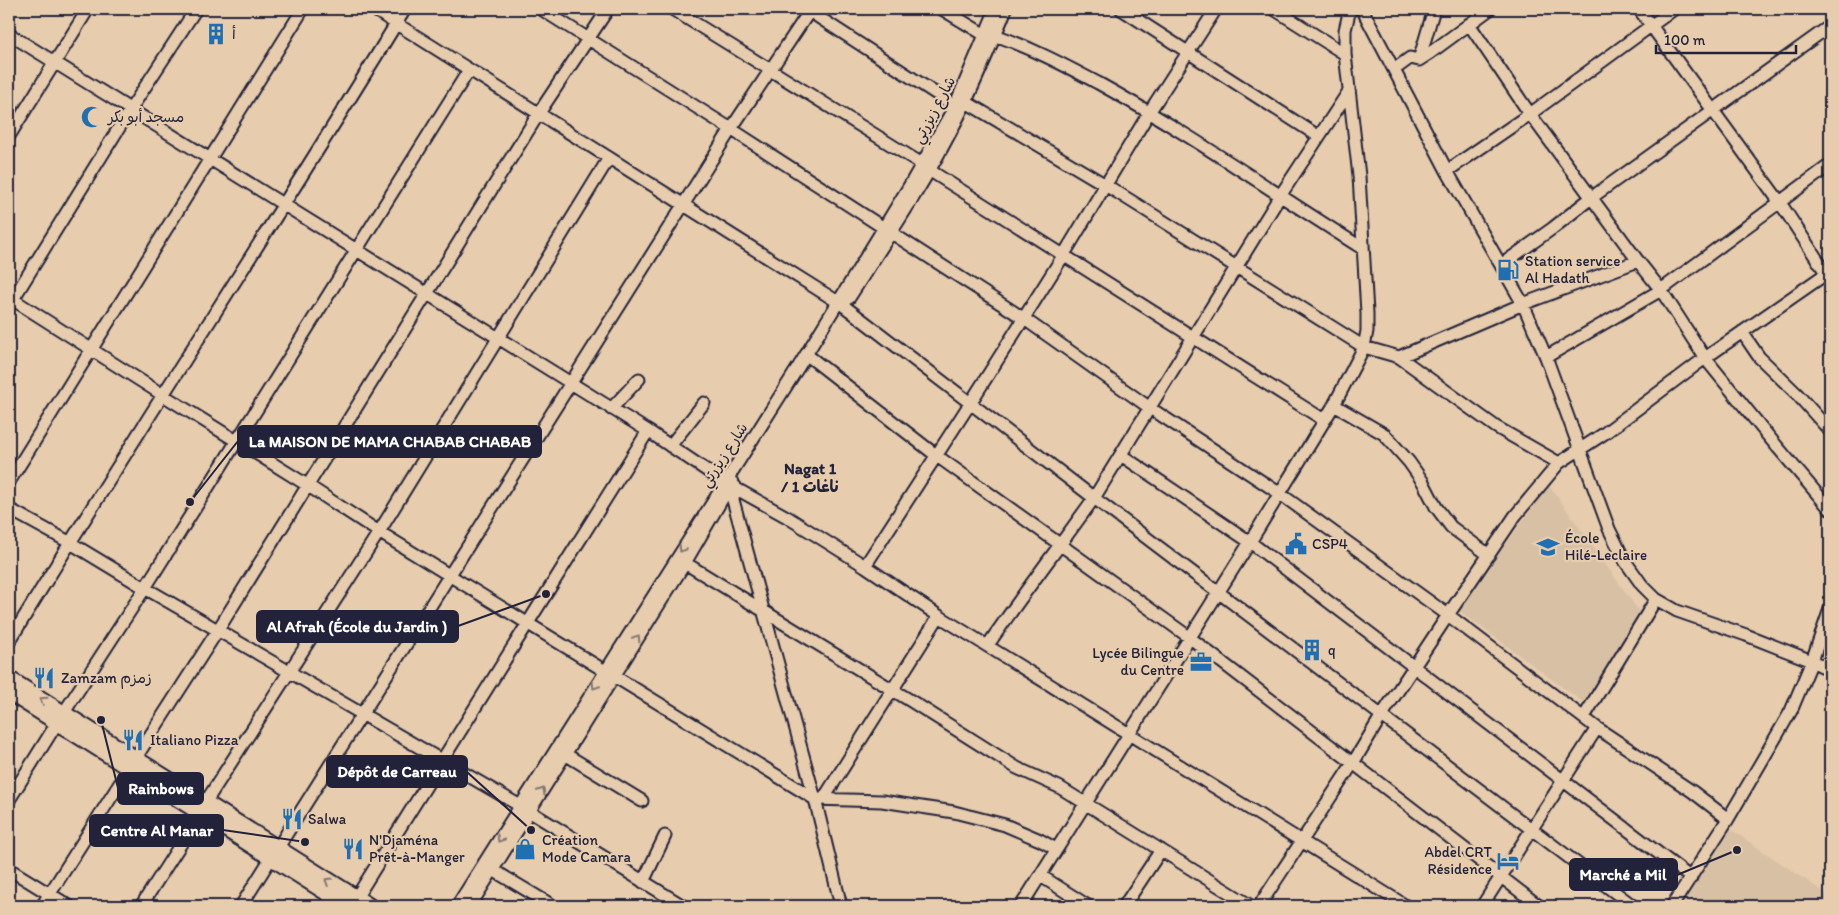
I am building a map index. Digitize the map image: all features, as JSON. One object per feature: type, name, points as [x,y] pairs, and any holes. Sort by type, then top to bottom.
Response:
[{"type":"main road","points":[[9,678],[60,718],[274,854],[352,902],[369,906]]},
{"type":"main road","points":[[9,692],[60,718]]},
{"type":"street","points":[[9,136],[88,9]]},
{"type":"street","points":[[196,9],[10,300],[308,485],[378,532],[529,621],[609,673],[820,798],[882,800],[954,812],[1005,825],[1056,849]]},
{"type":"street","points":[[9,482],[303,9]]},
{"type":"street","points":[[373,9],[841,304],[1633,906]]},
{"type":"street","points":[[9,642],[69,542],[284,205],[405,9]]},
{"type":"street","points":[[541,9],[1024,318],[1150,408],[1279,493],[1448,615],[1597,728],[1693,792],[1728,819]]},
{"type":"street","points":[[42,906],[218,630],[539,113],[590,39],[608,9]]},
{"type":"street","points":[[672,9],[926,167],[1063,256],[1324,420]]},
{"type":"street","points":[[942,9],[990,35],[1045,55],[1150,111],[1362,248]]},
{"type":"street","name":"شارع زيزرتي","points":[[990,35],[996,9]]},
{"type":"street","name":"شارع زيزرتي","points":[[457,906],[565,754],[609,673],[684,563],[730,484],[926,167],[960,104],[990,35],[1006,9]]},
{"type":"street","points":[[1121,9],[1318,136]]},
{"type":"street","points":[[865,566],[1024,318],[1063,256],[1104,184],[1216,9]]},
{"type":"street","points":[[1274,9],[1345,54]]},
{"type":"street","points":[[1021,906],[1250,542],[1334,405],[1364,347],[1367,331],[1367,314],[1358,176],[1345,54],[1345,30],[1350,9]]},
{"type":"street","points":[[1362,9],[1447,171],[1523,304],[1546,357],[1615,543],[1642,585],[1656,599],[1677,611],[1812,661],[1830,670]]},
{"type":"street","points":[[1419,60],[1434,9]]},
{"type":"street","points":[[1394,69],[1410,58],[1419,60],[1490,9]]},
{"type":"street","points":[[1260,906],[1448,615],[1515,516],[1559,463],[1605,432],[1742,332],[1829,275],[1779,201],[1638,9]]},
{"type":"street","points":[[1447,171],[1530,114],[1674,9]]},
{"type":"street","points":[[241,906],[731,129],[809,10],[960,104],[1104,184],[1364,347],[1398,357],[1496,427],[1559,463]]},
{"type":"street","points":[[1468,24],[1530,114],[1661,290],[1705,358],[1830,510]]},
{"type":"street","points":[[1501,265],[1830,26]]},
{"type":"street","points":[[9,34],[648,431],[730,484],[865,566],[939,616],[1406,906]]},
{"type":"street","points":[[9,800],[145,588],[469,70]]},
{"type":"street","points":[[988,645],[1012,609],[1062,544],[1094,498],[1236,266],[1318,136],[1349,91]]},
{"type":"street","points":[[141,906],[378,532],[609,158]]},
{"type":"street","points":[[1546,357],[1661,290],[1830,165]]},
{"type":"street","points":[[1398,357],[1523,304],[1638,261]]},
{"type":"street","name":"شارع زيزرتي","points":[[470,906],[493,870],[525,808],[609,673],[811,358],[841,304]]},
{"type":"street","points":[[1742,332],[1759,357],[1797,394],[1830,431]]},
{"type":"street","points":[[811,358],[936,456],[1062,544],[1189,637],[1539,906]]},
{"type":"street","points":[[611,409],[639,379]]},
{"type":"street","points":[[670,446],[704,403]]},
{"type":"street","points":[[1334,405],[1384,434],[1409,462],[1423,482],[1436,507],[1451,527],[1489,555]]},
{"type":"street","points":[[352,902],[648,431]]},
{"type":"street","points":[[1121,455],[1250,542],[1691,878]]},
{"type":"street","points":[[730,484],[764,612],[820,798],[841,906]]},
{"type":"street","points":[[9,509],[69,542],[525,808],[683,906]]},
{"type":"street","points":[[684,563],[893,689],[1017,768],[1059,787],[1252,906]]},
{"type":"street","points":[[1584,717],[1656,599]]},
{"type":"street","points":[[1672,906],[1728,819],[1790,711],[1812,661],[1830,609]]},
{"type":"street","points":[[820,798],[939,616]]},
{"type":"street","points":[[1482,906],[1597,728]]},
{"type":"street","points":[[565,754],[642,801]]},
{"type":"street","points":[[643,882],[665,836]]},
{"type":"street","points":[[1124,906],[1161,850]]},
{"type":"street","points":[[9,869],[69,906]]},
{"type":"street","points":[[493,870],[553,906]]},
{"type":"street","points":[[1041,876],[1088,906]]},
{"type":"shaded area","name":"École Hilé-Leclaire","points":[[1549,485],[1641,614],[1584,703],[1458,610]]},
{"type":"shaded area","points":[[1727,827],[1830,896],[1830,906],[1677,906]]},
{"type":"place","name":"أ","points":[[216,34]]},
{"type":"place","name":"مسجد أبو بكر","points":[[92,117]]},
{"type":"place","name":"Station service Al Hadath","points":[[1508,270]]},
{"type":"place","name":"La MAISON DE MAMA CHABAB CHABAB","points":[[190,502]]},
{"type":"place","name":"CSP4","points":[[1296,544]]},
{"type":"place","name":"École Hilé-Leclaire","points":[[1548,547]]},
{"type":"place","name":"Al Afrah (École du Jardin )","points":[[546,594]]},
{"type":"place","name":"q","points":[[1312,650]]},
{"type":"place","name":"Lycée Bilingue du Centre","points":[[1201,662]]},
{"type":"place","name":"Zamzam زمزم","points":[[44,678]]},
{"type":"place","name":"Rainbows","points":[[101,720]]},
{"type":"place","name":"Italiano Pizza","points":[[133,740]]},
{"type":"place","name":"Salwa","points":[[292,819]]},
{"type":"place","name":"Dépôt de Carreau","points":[[531,830]]},
{"type":"place","name":"Centre Al Manar","points":[[305,842]]},
{"type":"place","name":"N'Djaména Prêt-à-Manger","points":[[353,849]]},
{"type":"place","name":"Création Mode Camara","points":[[525,849]]},
{"type":"place","name":"Marché a Mil","points":[[1737,850]]},
{"type":"place","name":"Abdel CRT Résidence","points":[[1508,861]]},
{"type":"district","name":"Nagat 1 / ناغات 1","points":[[810,477]]}]
